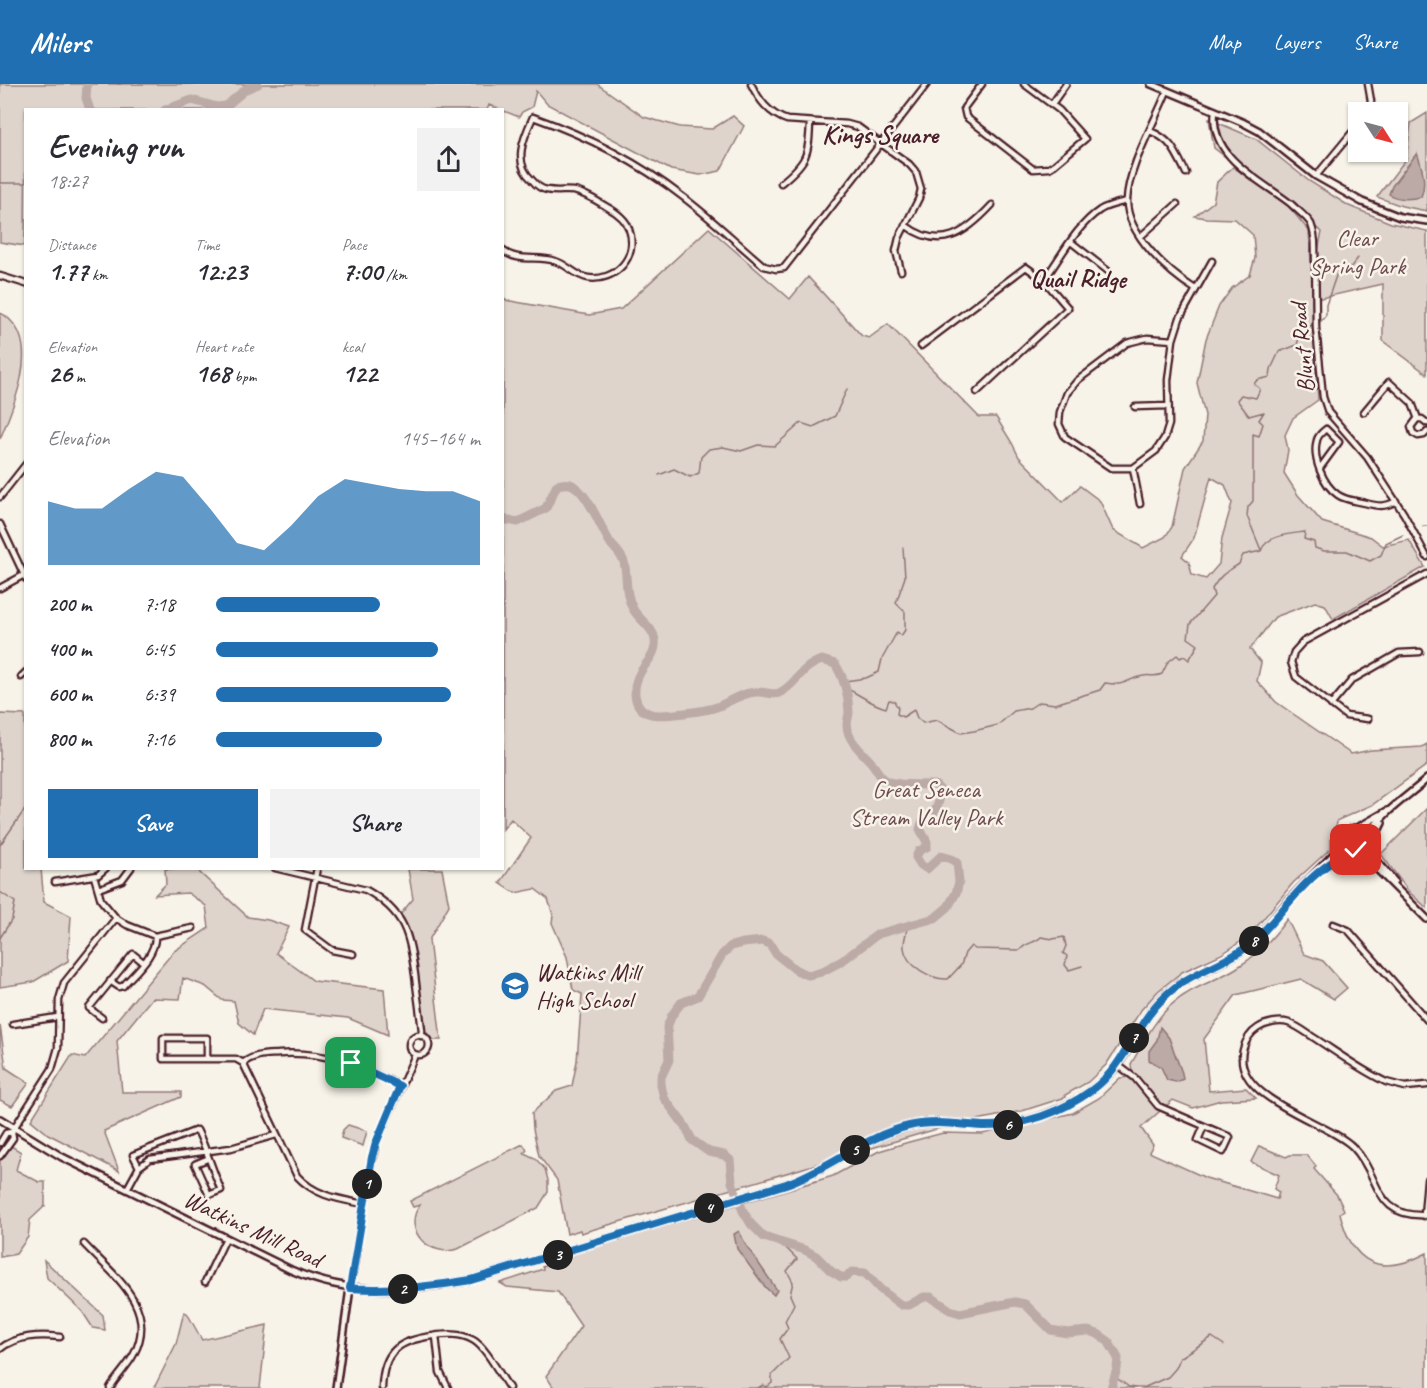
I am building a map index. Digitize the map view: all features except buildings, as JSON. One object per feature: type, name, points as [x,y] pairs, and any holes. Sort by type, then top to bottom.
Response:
[{"type":"street","points":[[751,84],[767,109],[780,118],[858,127],[909,164],[916,172],[920,182],[920,198],[899,238],[896,251],[901,271]]},
{"type":"street","points":[[504,251],[519,258],[557,261],[586,278],[601,278],[618,271],[626,262],[633,241],[629,227],[616,212],[588,195],[574,191],[548,191],[539,188],[527,176],[520,157],[523,140],[533,117],[608,148],[684,197],[764,266],[784,268],[927,84]]},
{"type":"street","points":[[982,84],[964,108],[966,117],[1033,169],[1049,168],[1085,139],[1052,104],[1024,84]]},
{"type":"street","points":[[1052,104],[1066,84]]},
{"type":"street","points":[[1151,84],[1259,131],[1316,176],[1362,202],[1401,217],[1427,221]]},
{"type":"street","points":[[1368,84],[1371,102]]},
{"type":"street","points":[[1167,91],[1134,167],[1127,201],[1133,224],[1140,237],[1165,266],[1195,289]]},
{"type":"street","name":"Blunt Road","points":[[1215,111],[1214,122],[1217,136],[1228,154],[1238,165],[1285,199],[1310,222],[1315,247],[1316,327],[1323,397],[1328,412],[1367,457],[1396,501],[1427,557]]},
{"type":"street","points":[[781,183],[806,158],[810,122]]},
{"type":"street","points":[[1150,132],[1162,136],[1170,143],[1186,173]]},
{"type":"street","points":[[1316,176],[1348,137]]},
{"type":"street","points":[[1044,280],[1081,228],[1101,210],[1127,201]]},
{"type":"street","points":[[905,225],[924,236],[948,238],[961,233],[992,204]]},
{"type":"street","points":[[1140,237],[1177,204]]},
{"type":"street","points":[[1071,242],[1108,271]]},
{"type":"street","points":[[1173,340],[1137,339],[1118,348],[1078,380],[1068,393],[1060,412],[1059,424],[1065,437],[1111,468],[1133,468],[1156,451],[1165,437],[1169,424],[1168,380],[1173,340],[1180,318],[1212,261]]},
{"type":"street","points":[[921,346],[1026,267],[1044,280],[1068,308],[977,392]]},
{"type":"street","points":[[0,276],[24,283]]},
{"type":"street","points":[[1364,412],[1389,382],[1412,403],[1418,419]]},
{"type":"street","points":[[1135,407],[1168,406]]},
{"type":"street","points":[[1427,423],[1422,419],[1412,423],[1413,433],[1420,436],[1427,432]]},
{"type":"street","points":[[1320,468],[1339,442],[1326,429],[1317,440],[1317,458],[1320,468],[1327,485],[1342,497],[1383,506],[1396,501]]},
{"type":"street","points":[[0,497],[24,467]]},
{"type":"street","points":[[1133,468],[1140,504]]},
{"type":"street","points":[[0,524],[24,574]]},
{"type":"street","points":[[1368,719],[1350,718],[1331,705],[1300,682],[1293,672],[1291,662],[1298,646],[1427,574]]},
{"type":"street","points":[[0,588],[24,576]]},
{"type":"street","points":[[1331,705],[1352,680],[1399,653],[1420,652]]},
{"type":"street","points":[[21,677],[24,674]]},
{"type":"street","points":[[1356,850],[1367,840],[1371,830],[1392,809],[1427,779]]},
{"type":"street","points":[[1392,809],[1359,828],[1348,831],[1345,841],[1400,890],[1427,919]]},
{"type":"street","points":[[1377,859],[1373,841],[1376,831],[1392,809]]},
{"type":"street","points":[[1359,828],[1365,831],[1368,849],[1400,890]]},
{"type":"street","name":"Watkins Mill Road","points":[[0,1119],[13,1130],[62,1157],[303,1275],[350,1288],[425,1288],[471,1280],[786,1184],[818,1172],[877,1137],[910,1126],[934,1123],[1006,1125],[1042,1116],[1073,1102],[1093,1090],[1118,1065],[1150,1013],[1164,997],[1186,979],[1225,962],[1245,949],[1345,841]]},
{"type":"street","name":"Watkins Mill Road","points":[[1317,872],[1356,850]]},
{"type":"street","points":[[55,882],[94,876],[103,870]]},
{"type":"street","points":[[98,889],[122,880],[130,870]]},
{"type":"street","points":[[283,870],[366,890],[386,903],[399,918],[410,942],[421,1036]]},
{"type":"street","points":[[316,870],[305,930],[332,950],[353,954]]},
{"type":"street","points":[[94,876],[101,900],[116,918],[127,925],[155,936],[193,928]]},
{"type":"street","points":[[0,1156],[13,1138],[13,1130],[52,1069],[58,1048],[59,1000],[64,982],[116,918]]},
{"type":"street","points":[[1333,924],[1348,930],[1427,1020]]},
{"type":"street","points":[[110,981],[118,987],[123,986],[153,948],[155,936]]},
{"type":"street","points":[[102,1017],[89,1008],[133,954],[143,962]]},
{"type":"street","points":[[12,1024],[58,1017]]},
{"type":"street","points":[[1427,1085],[1405,1087],[1386,1082],[1288,1023],[1268,1023],[1257,1028],[1243,1048],[1243,1065],[1250,1080],[1266,1096],[1347,1141],[1362,1158],[1378,1193],[1393,1209],[1410,1215],[1425,1215],[1427,1179]]},
{"type":"street","points":[[415,1036],[421,1036],[428,1042],[428,1048],[423,1054],[415,1055],[410,1049],[410,1041],[415,1036]]},
{"type":"street","points":[[207,1058],[207,1038],[163,1038],[163,1059],[236,1059],[243,1063],[297,1176],[304,1184],[331,1198],[364,1204]]},
{"type":"street","points":[[243,1063],[259,1054],[317,1055],[351,1063],[400,1086]]},
{"type":"street","points":[[336,1388],[350,1288],[376,1143],[415,1055]]},
{"type":"street","points":[[1118,1065],[1135,1078],[1158,1106],[1230,1137],[1223,1152],[1198,1140],[1204,1126]]},
{"type":"street","points":[[0,1143],[6,1133],[13,1130]]},
{"type":"street","points":[[139,1167],[133,1155],[197,1130],[221,1190],[209,1195],[195,1164],[207,1159]]},
{"type":"street","points":[[127,1189],[139,1167],[150,1159],[238,1146],[276,1136]]},
{"type":"street","points":[[205,1282],[226,1238]]},
{"type":"street","points":[[84,1244],[133,1295],[141,1317],[138,1346],[110,1388]]},
{"type":"street","points":[[382,1388],[386,1364],[399,1345],[415,1338],[448,1334],[473,1340],[484,1350],[509,1388]]},
{"type":"street","points":[[0,1349],[13,1341],[41,1335],[60,1337]]},
{"type":"street","points":[[436,1336],[440,1372],[448,1388]]},
{"type":"green space","points":[[0,84],[597,84],[644,117],[680,127],[712,129],[733,116],[744,126],[720,171],[700,175],[671,170],[547,104],[536,91],[532,107],[522,112],[519,117],[504,111],[504,108],[489,105],[488,108],[24,108],[24,246],[0,242]]},
{"type":"green space","name":"Clear Spring Park","points":[[1427,113],[1427,211],[1402,206],[1377,197],[1404,162],[1408,162],[1411,123]]},
{"type":"green space","name":"Great Seneca Stream Valley Park","points":[[1209,119],[1256,139],[1309,181],[1349,206],[1391,223],[1427,231],[1427,374],[1383,341],[1383,284],[1312,300],[1318,400],[1293,418],[1285,435],[1288,450],[1284,473],[1298,495],[1322,522],[1371,537],[1383,546],[1409,540],[1425,567],[1333,619],[1325,605],[1315,602],[1275,617],[1250,649],[1261,663],[1257,681],[1276,702],[1351,754],[1371,750],[1422,747],[1427,744],[1427,765],[1372,805],[1338,820],[1331,839],[1331,848],[1293,883],[1259,924],[1243,940],[1222,954],[1182,972],[1158,991],[1141,1010],[1106,1065],[1088,1082],[1065,1095],[1066,1097],[1022,1111],[947,1126],[581,1233],[580,1230],[567,1234],[557,1180],[539,1156],[532,1113],[556,1091],[572,1086],[577,1061],[582,994],[573,990],[567,957],[552,923],[553,915],[548,899],[535,889],[515,893],[500,883],[531,838],[511,819],[504,828],[504,298],[589,315],[621,309],[709,228],[790,299],[808,277],[862,336],[869,338],[888,324],[979,417],[996,417],[1019,457],[1063,502],[1080,486],[1100,501],[1113,530],[1143,548],[1165,537],[1172,527],[1185,468],[1203,441],[1205,415],[1197,383],[1206,339],[1219,306],[1232,288],[1250,275],[1255,258],[1253,235],[1235,219],[1195,216],[1213,202],[1217,182],[1233,167],[1263,186],[1214,148]],"holes":[[[1289,207],[1322,232],[1312,277],[1309,231]],[[1211,477],[1225,485],[1232,503],[1222,538],[1219,564],[1206,579],[1192,575],[1189,562],[1182,556],[1194,538]]]},
{"type":"green space","points":[[0,313],[11,321],[19,333],[23,347],[23,362],[17,395],[0,439]]},
{"type":"green space","points":[[0,714],[24,715],[24,870],[41,870],[44,902],[71,916],[68,961],[33,982],[0,987]]},
{"type":"green space","points":[[1427,808],[1427,908],[1409,892],[1381,854]]},
{"type":"green space","points":[[165,870],[199,870],[248,917],[268,920],[289,927],[276,953],[314,981],[384,989],[388,1035],[348,1018],[263,1009],[253,1035],[239,1023],[234,1001],[222,1000],[205,986],[183,978],[180,999],[152,998],[117,1041],[122,1092],[181,1092],[181,1097],[104,1131],[119,1171],[48,1134],[31,1120],[72,1055],[85,1058],[174,951],[209,928],[206,906],[188,893],[155,895],[166,884]]},
{"type":"green space","points":[[408,870],[442,870],[449,905],[429,940],[441,1040],[434,1040],[424,1030],[412,942],[399,916],[413,899]]},
{"type":"green space","points":[[1287,919],[1304,954],[1323,961],[1347,988],[1334,999],[1301,979],[1236,995],[1204,1039],[1209,1091],[1246,1088],[1256,1098],[1221,1100],[1193,1108],[1173,1100],[1165,1107],[1132,1072],[1131,1064],[1153,1026],[1178,999],[1229,972],[1259,952]]},
{"type":"green space","points":[[0,1025],[6,1068],[29,1083],[12,1106],[0,1100]]},
{"type":"green space","points":[[1129,1077],[1160,1111],[1141,1128],[1153,1145],[1149,1152],[1206,1178],[1277,1199],[1279,1192],[1274,1189],[1279,1175],[1251,1162],[1259,1146],[1286,1157],[1307,1155],[1316,1166],[1314,1169],[1337,1195],[1344,1210],[1340,1213],[1345,1230],[1360,1255],[1382,1265],[1410,1261],[1427,1253],[1427,1388],[554,1388],[546,1376],[581,1326],[558,1292],[507,1287],[500,1283],[543,1269],[542,1267],[570,1256],[570,1254],[833,1176],[879,1151],[909,1142],[943,1133],[982,1134],[1073,1113],[1099,1098],[1120,1078]]},
{"type":"green space","points":[[348,1125],[367,1131],[363,1146],[341,1138],[343,1130]]},
{"type":"green space","points":[[0,1139],[21,1152],[16,1170],[39,1182],[45,1182],[45,1206],[30,1220],[28,1237],[16,1254],[0,1257]]},
{"type":"green space","points":[[523,1144],[527,1150],[524,1153],[535,1158],[545,1169],[548,1180],[548,1192],[538,1208],[458,1249],[438,1250],[422,1240],[414,1224],[420,1205],[413,1207],[410,1201]]},
{"type":"green space","points":[[44,1260],[103,1315],[105,1330],[93,1328],[82,1311],[47,1278]]},
{"type":"green space","points":[[184,1312],[187,1313],[202,1340],[267,1325],[260,1388],[154,1388],[176,1344]]},
{"type":"shaded area","points":[[1417,153],[1424,181],[1421,197],[1409,199],[1392,196],[1389,194],[1392,186]]},
{"type":"shaded area","points":[[1160,1027],[1169,1038],[1182,1073],[1183,1079],[1176,1082],[1167,1080],[1161,1067],[1149,1060],[1149,1051],[1157,1040]]},
{"type":"shaded area","points":[[739,1231],[777,1290],[774,1295],[766,1288],[737,1249],[734,1234]]},
{"type":"waterway","points":[[87,84],[86,98],[89,108]]},
{"type":"waterway","points":[[170,108],[192,100],[217,107],[226,106],[246,89],[258,84]]},
{"type":"waterway","points":[[0,183],[24,183]]},
{"type":"waterway","points":[[1261,550],[1247,516],[1248,507],[1253,501],[1253,434],[1259,436],[1263,424],[1259,420],[1264,412],[1249,416],[1237,400],[1241,395],[1256,398],[1260,389],[1254,384],[1257,380],[1270,377],[1279,352],[1297,345],[1301,330],[1321,321],[1326,315],[1326,305],[1339,267],[1350,268],[1358,258]]},
{"type":"waterway","points":[[659,475],[674,469],[690,477],[699,473],[701,457],[709,449],[723,447],[741,451],[758,445],[775,446],[801,423],[813,427],[835,416],[847,389]]},
{"type":"waterway","points":[[504,519],[518,522],[546,508],[557,485],[572,485],[585,497],[611,544],[624,562],[628,595],[632,607],[654,635],[654,650],[637,679],[635,691],[637,703],[645,711],[656,715],[685,713],[714,708],[752,692],[779,693],[808,667],[822,660],[835,664],[844,681],[849,712],[847,725],[849,736],[881,776],[889,782],[935,785],[941,791],[936,810],[922,823],[920,829],[927,842],[927,847],[919,851],[916,857],[927,869],[941,856],[957,863],[959,882],[948,907],[935,918],[878,934],[842,961],[821,972],[808,975],[796,970],[776,954],[770,944],[763,941],[731,946],[722,955],[698,996],[681,1003],[672,1015],[667,1027],[669,1060],[661,1077],[664,1098],[685,1126],[692,1140],[709,1152],[724,1155],[730,1160],[732,1182],[743,1211],[751,1224],[764,1237],[805,1250],[816,1256],[831,1271],[841,1277],[846,1277],[852,1272],[865,1273],[880,1289],[901,1305],[909,1305],[924,1297],[931,1297],[950,1310],[960,1313],[1015,1302],[1025,1304],[1051,1330],[1067,1333],[1088,1331],[1098,1334],[1108,1341],[1118,1358],[1111,1388]]},
{"type":"waterway","points":[[846,688],[881,707],[886,708],[889,700],[894,701],[898,708],[897,714],[903,717],[914,710],[917,718],[923,723],[937,720],[961,733],[998,725],[1014,711],[1030,708],[1039,702],[1055,704],[1100,690],[1105,683],[1118,684],[1137,677],[1162,674],[1168,662],[1177,655],[1189,660],[1198,645],[1188,638],[1190,624],[1214,596],[1212,589],[1215,584],[1224,574],[1239,564],[1243,555],[1261,551],[1273,538],[1305,532],[1304,539],[1314,542],[1315,548],[1324,551],[1347,551],[1370,561],[1381,555],[1386,543],[1403,535]]},
{"type":"waterway","points":[[845,681],[866,678],[879,672],[882,659],[897,632],[901,636],[905,630],[905,612],[896,603],[905,577],[903,548]]},
{"type":"waterway","points":[[0,845],[24,811]]},
{"type":"waterway","points":[[0,892],[15,902],[12,919],[0,938]]},
{"type":"waterway","points":[[908,925],[904,945],[909,961],[921,971],[942,979],[948,979],[961,965],[965,953],[971,946],[975,949],[1020,950],[1041,937],[1053,939],[1064,937],[1066,946],[1063,953],[1067,956],[1065,965],[1069,970],[1082,966]]},
{"type":"waterway","points":[[758,1388],[763,1385],[767,1387],[772,1383],[772,1375],[789,1358],[780,1339],[788,1328],[785,1321],[794,1304],[790,1295],[793,1282],[787,1271],[797,1259],[780,1242]]},
{"type":"waterway","points":[[1143,1388],[1168,1377],[1176,1368],[1180,1358],[1212,1337],[1224,1345]]},
{"type":"waterway","points":[[1115,1377],[1129,1387],[1135,1388]]},
{"type":"place","name":"Watkins Mill High School","points":[[515,986]]},
{"type":"district","name":"Kings Square","points":[[880,134]]},
{"type":"district","name":"Quail Ridge","points":[[1078,278]]},
{"type":"route","points":[[351,1063],[400,1086],[372,1157],[350,1288],[425,1288],[471,1280],[804,1178],[877,1137],[899,1129],[934,1123],[1006,1125],[1029,1121],[1073,1102],[1093,1090],[1110,1074],[1157,1003],[1169,992],[1186,979],[1225,962],[1245,949],[1317,872],[1341,855],[1356,850]]}]
